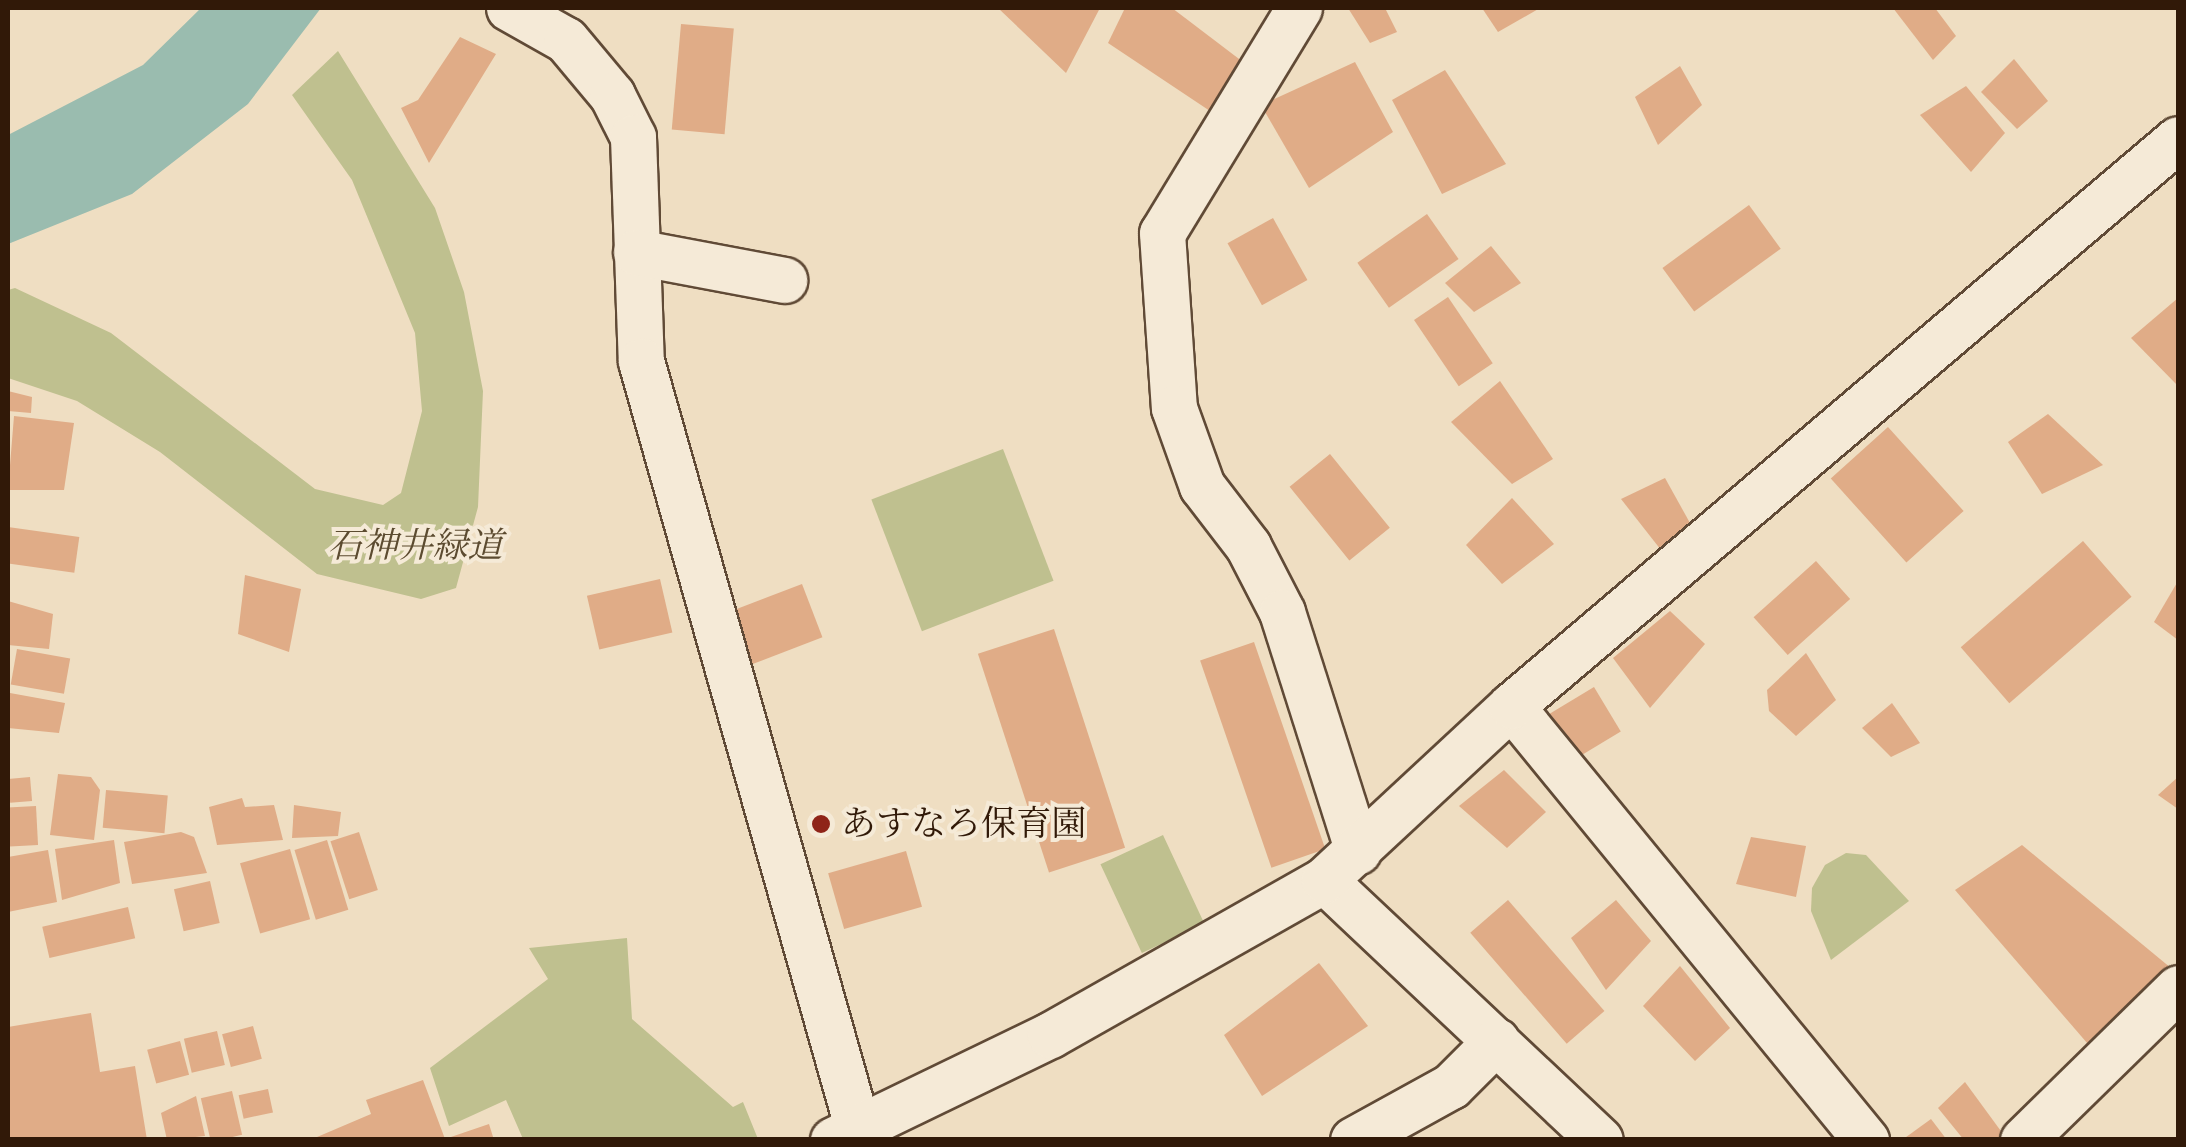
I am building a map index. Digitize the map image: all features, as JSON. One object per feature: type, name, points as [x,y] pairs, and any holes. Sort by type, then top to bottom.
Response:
[{"type":"street","points":[[509,8],[566,40],[612,94],[633,137],[641,360],[851,1136],[1050,1035],[1341,866],[1511,706],[2178,139]]},
{"type":"street","points":[[1299,8],[1162,232],[1178,437],[1282,612],[1341,866],[1496,1041],[1600,1140]]},
{"type":"street","points":[[636,252],[784,280]]},
{"type":"street","points":[[1511,706],[1866,1140]]},
{"type":"street","points":[[2023,1140],[2178,988]]},
{"type":"street","points":[[1353,1140],[1450,1086],[1496,1041]]},
{"type":"green space","name":"石神井緑道","points":[[338,51],[435,208],[464,292],[483,391],[478,507],[456,588],[421,599],[317,574],[160,452],[77,401],[8,378],[8,290],[15,288],[111,333],[315,489],[383,505],[401,493],[422,411],[415,333],[352,180],[292,95]]},
{"type":"green space","points":[[1003,449],[1054,581],[922,631],[871,500]]},
{"type":"green space","points":[[1163,835],[1204,924],[1142,953],[1100,864]]},
{"type":"green space","points":[[1846,853],[1866,855],[1909,901],[1831,960],[1811,911],[1812,888],[1825,865]]},
{"type":"green space","points":[[627,938],[632,1019],[733,1107],[743,1102],[758,1139],[523,1139],[506,1100],[449,1126],[430,1068],[548,979],[529,948]]},
{"type":"shaded area","points":[[201,8],[321,8],[248,104],[132,194],[8,244],[8,135],[143,65]]},
{"type":"building","points":[[998,8],[1100,8],[1066,73]]},
{"type":"building","points":[[1125,8],[1172,8],[1247,65],[1210,111],[1108,43]]},
{"type":"building","points":[[1348,8],[1385,8],[1397,32],[1370,43]]},
{"type":"building","points":[[1482,8],[1540,8],[1498,32]]},
{"type":"building","points":[[1893,8],[1935,8],[1956,36],[1933,60]]},
{"type":"building","points":[[681,24],[734,29],[725,134],[672,130]]},
{"type":"building","points":[[460,37],[496,54],[429,163],[401,108],[418,100]]},
{"type":"building","points":[[2014,59],[2048,101],[2017,129],[1981,92]]},
{"type":"building","points":[[1355,62],[1393,132],[1309,188],[1261,105]]},
{"type":"building","points":[[1680,66],[1702,105],[1658,145],[1635,97]]},
{"type":"building","points":[[1445,70],[1506,164],[1442,194],[1392,100]]},
{"type":"building","points":[[1966,86],[2005,133],[1971,172],[1920,115]]},
{"type":"building","points":[[1749,205],[1781,249],[1694,312],[1662,268]]},
{"type":"building","points":[[1427,214],[1459,259],[1389,308],[1357,263]]},
{"type":"building","points":[[1273,218],[1307,280],[1262,305],[1228,243]]},
{"type":"building","points":[[1491,246],[1521,283],[1474,312],[1445,283]]},
{"type":"building","points":[[1448,297],[1493,363],[1459,386],[1414,320]]},
{"type":"building","points":[[2178,298],[2178,386],[2131,338]]},
{"type":"building","points":[[1500,381],[1553,459],[1512,484],[1451,422]]},
{"type":"building","points":[[8,391],[32,397],[31,413],[8,411]]},
{"type":"building","points":[[2048,414],[2103,465],[2042,494],[2008,442]]},
{"type":"building","points":[[14,416],[74,423],[64,490],[8,490]]},
{"type":"building","points":[[1888,427],[1964,511],[1906,562],[1831,479]]},
{"type":"building","points":[[1330,454],[1390,528],[1349,561],[1290,487]]},
{"type":"building","points":[[1665,478],[1695,532],[1661,550],[1621,499]]},
{"type":"building","points":[[1512,498],[1554,544],[1502,584],[1466,545]]},
{"type":"building","points":[[8,527],[79,537],[74,573],[8,563]]},
{"type":"building","points":[[2083,541],[2132,597],[2009,703],[1961,647]]},
{"type":"building","points":[[1816,561],[1850,599],[1788,655],[1754,617]]},
{"type":"building","points":[[245,575],[301,589],[289,652],[238,634]]},
{"type":"building","points":[[660,579],[672,633],[599,649],[587,596]]},
{"type":"building","points":[[2178,581],[2178,640],[2154,622]]},
{"type":"building","points":[[802,584],[822,637],[749,666],[728,612]]},
{"type":"building","points":[[8,601],[53,614],[49,649],[8,645]]},
{"type":"building","points":[[1670,611],[1705,644],[1650,708],[1613,658]]},
{"type":"building","points":[[1054,629],[1125,848],[1049,872],[978,654]]},
{"type":"building","points":[[1254,642],[1325,849],[1271,868],[1200,661]]},
{"type":"building","points":[[17,649],[70,658],[64,694],[11,684]]},
{"type":"building","points":[[1806,653],[1836,700],[1796,736],[1769,711],[1767,690]]},
{"type":"building","points":[[1594,687],[1621,732],[1570,762],[1543,717]]},
{"type":"building","points":[[10,693],[65,703],[59,733],[8,728]]},
{"type":"building","points":[[1892,703],[1920,743],[1891,757],[1862,728]]},
{"type":"building","points":[[1504,770],[1546,812],[1507,848],[1459,806]]},
{"type":"building","points":[[58,774],[91,777],[100,790],[94,840],[50,835]]},
{"type":"building","points":[[30,777],[32,801],[10,803],[8,779]]},
{"type":"building","points":[[2178,777],[2178,809],[2158,795]]},
{"type":"building","points":[[106,790],[168,795],[164,833],[103,828]]},
{"type":"building","points":[[242,798],[245,807],[274,805],[283,840],[217,845],[209,807]]},
{"type":"building","points":[[294,805],[341,812],[338,836],[292,838]]},
{"type":"building","points":[[36,806],[38,845],[10,846],[8,807]]},
{"type":"building","points":[[181,832],[194,837],[207,873],[132,884],[124,842]]},
{"type":"building","points":[[359,832],[378,890],[349,899],[330,841]]},
{"type":"building","points":[[1751,837],[1806,846],[1796,897],[1736,884]]},
{"type":"building","points":[[114,840],[120,883],[62,900],[55,849]]},
{"type":"building","points":[[327,840],[348,910],[316,920],[294,850]]},
{"type":"building","points":[[2022,845],[2177,973],[2094,1051],[1955,890]]},
{"type":"building","points":[[290,849],[310,919],[260,934],[240,863]]},
{"type":"building","points":[[48,850],[57,902],[8,912],[8,857]]},
{"type":"building","points":[[906,851],[922,907],[844,929],[828,873]]},
{"type":"building","points":[[210,881],[220,923],[184,931],[174,889]]},
{"type":"building","points":[[1508,900],[1604,1011],[1567,1044],[1470,933]]},
{"type":"building","points":[[1616,900],[1651,941],[1606,990],[1571,938]]},
{"type":"building","points":[[128,907],[135,938],[49,958],[42,927]]},
{"type":"building","points":[[1319,963],[1368,1026],[1262,1096],[1224,1035]]},
{"type":"building","points":[[1680,966],[1730,1028],[1695,1061],[1643,1006]]},
{"type":"building","points":[[91,1013],[100,1072],[135,1066],[147,1140],[8,1140],[8,1027]]},
{"type":"building","points":[[253,1026],[262,1059],[231,1067],[222,1034]]},
{"type":"building","points":[[217,1031],[225,1065],[192,1073],[184,1039]]},
{"type":"building","points":[[180,1041],[189,1075],[156,1084],[147,1050]]},
{"type":"building","points":[[423,1080],[445,1139],[489,1124],[494,1140],[310,1140],[371,1114],[366,1100]]},
{"type":"building","points":[[1965,1082],[2006,1138],[1964,1140],[1938,1108]]},
{"type":"building","points":[[268,1089],[273,1112],[244,1119],[239,1095]]},
{"type":"building","points":[[232,1091],[242,1135],[210,1140],[201,1098]]},
{"type":"building","points":[[196,1096],[205,1136],[167,1140],[161,1113]]},
{"type":"building","points":[[1931,1119],[1947,1140],[1902,1140]]},
{"type":"place","name":"あすなろ保育園","points":[[821,824]]}]
